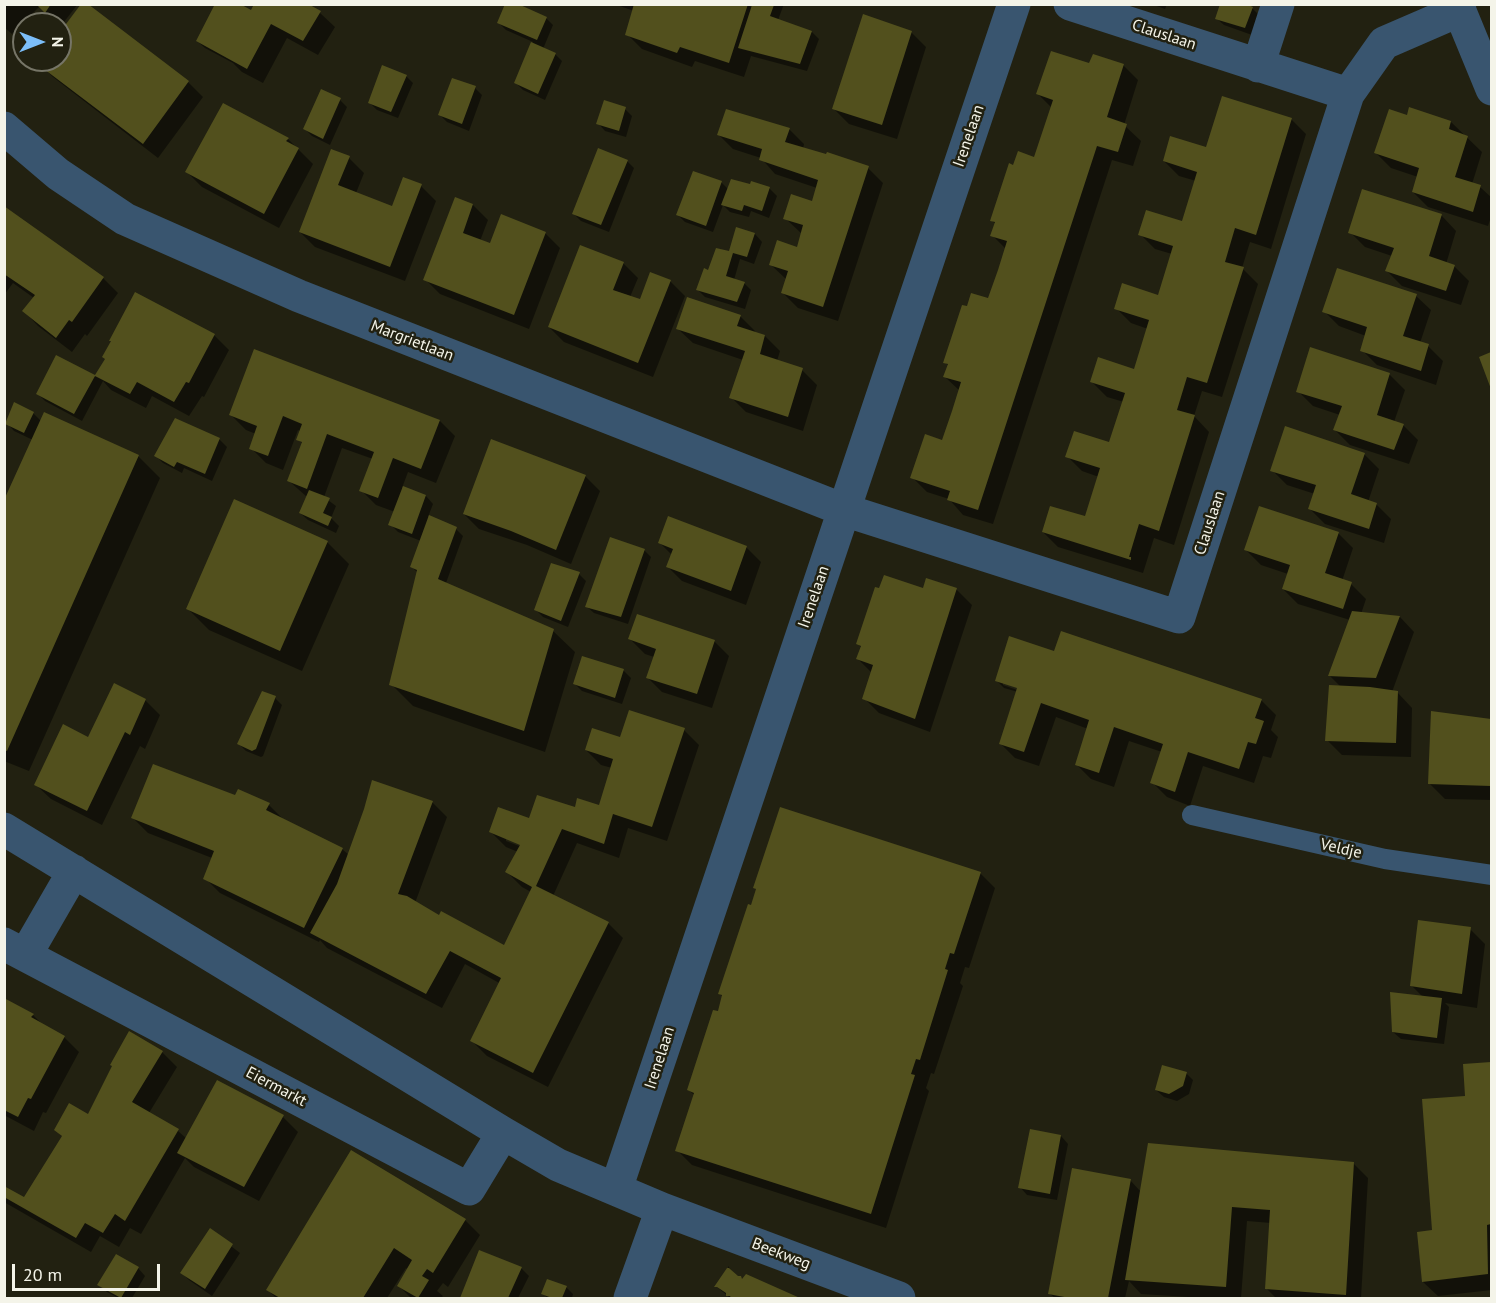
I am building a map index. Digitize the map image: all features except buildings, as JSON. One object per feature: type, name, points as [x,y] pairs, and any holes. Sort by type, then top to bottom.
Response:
[{"type":"street","name":"Irenelaan","points":[[616,1190],[1014,4]]},
{"type":"street","name":"Clauslaan","points":[[1070,4],[1348,94]]},
{"type":"street","points":[[1258,66],[1278,4]]},
{"type":"street","name":"Clauslaan","points":[[844,510],[1179,618],[1348,94],[1384,44],[1458,7]]},
{"type":"street","points":[[1458,7],[1491,89]]},
{"type":"street","name":"Margrietlaan","points":[[4,128],[58,174],[125,219],[299,296],[844,510]]},
{"type":"street","points":[[4,829],[503,1134],[558,1165],[662,1209],[630,1299]]},
{"type":"street","name":"Eiermarkt","points":[[74,871],[15,949],[469,1189],[503,1134]]},
{"type":"street","name":"Beekweg","points":[[662,1209],[899,1299]]},
{"type":"lane","name":"Veldje","points":[[1192,815],[1385,859],[1491,875]]}]
